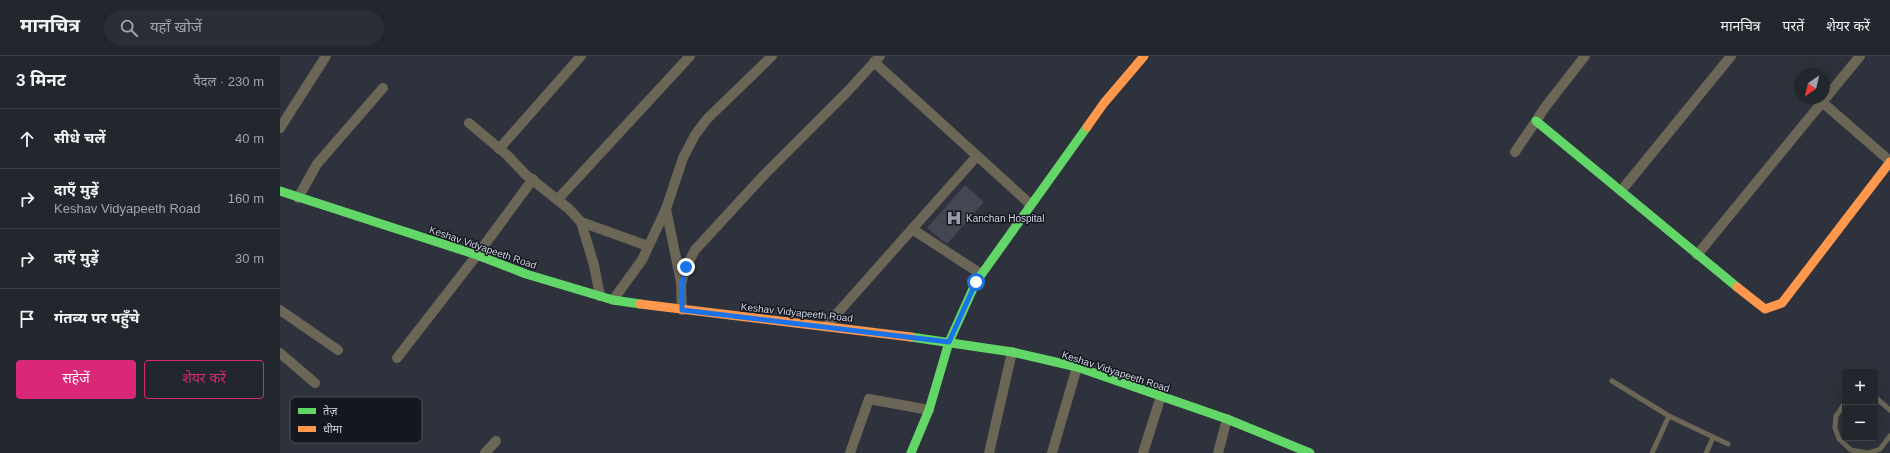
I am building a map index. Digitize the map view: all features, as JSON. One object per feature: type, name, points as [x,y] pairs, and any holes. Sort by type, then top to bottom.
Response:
[{"type":"street","points":[[280,128],[326,56]]},
{"type":"street","points":[[500,149],[581,56]]},
{"type":"street","points":[[558,199],[690,56]]},
{"type":"street","points":[[613,300],[642,260],[666,209],[683,158],[695,135],[707,119],[772,56]]},
{"type":"street","points":[[911,453],[929,410],[949,342],[976,282],[1030,204],[1104,103],[1144,56]]},
{"type":"street","points":[[1515,152],[1536,121],[1585,56]]},
{"type":"street","points":[[1622,191],[1731,56]]},
{"type":"street","points":[[1830,92],[1860,56]]},
{"type":"street","points":[[682,284],[686,267],[695,250],[764,175],[848,91],[877,59],[977,156],[1030,204]]},
{"type":"street","points":[[298,198],[317,164],[383,88]]},
{"type":"street","points":[[1697,255],[1820,104]]},
{"type":"street","points":[[1536,121],[1607,182],[1622,191],[1746,296],[1765,309],[1782,303],[1890,162],[1824,104]]},
{"type":"street","points":[[469,123],[558,199],[581,222],[648,246]]},
{"type":"street","points":[[826,326],[977,156]]},
{"type":"street","points":[[397,358],[477,255],[533,179]]},
{"type":"street","name":"Keshav Vidyapeeth Road","points":[[281,194],[298,198],[477,255],[526,274],[613,300],[682,310],[826,326],[949,342],[1012,352],[1077,367],[1227,419],[1307,452]]},
{"type":"street","points":[[666,209],[682,284],[682,310]]},
{"type":"street","points":[[581,222],[594,265],[600,296]]},
{"type":"street","points":[[912,230],[981,274]]},
{"type":"street","points":[[280,310],[338,350]]},
{"type":"street","points":[[989,453],[1012,352]]},
{"type":"street","points":[[280,353],[315,384]]},
{"type":"street","points":[[1052,453],[1077,367]]},
{"type":"street","points":[[1143,453],[1161,396]]},
{"type":"street","points":[[850,453],[869,399],[929,410]]},
{"type":"street","points":[[1218,453],[1227,419]]},
{"type":"street","points":[[486,453],[496,441]]},
{"type":"lane","points":[[1612,382],[1670,416],[1728,444]]},
{"type":"lane","points":[[1878,400],[1890,410]]},
{"type":"lane","points":[[1844,405],[1836,416],[1835,428],[1839,439],[1850,451],[1867,453],[1880,449],[1890,436]]},
{"type":"lane","points":[[1652,453],[1670,416]]},
{"type":"lane","points":[[1706,453],[1713,438]]},
{"type":"building","points":[[965,185],[984,202],[947,244],[927,228]]},
{"type":"traffic: fast","points":[[1536,121],[1737,287]]},
{"type":"traffic: fast","points":[[911,453],[929,410],[949,342],[976,282],[1087,127]]},
{"type":"traffic: fast","points":[[280,191],[477,255],[526,274],[613,300],[640,304]]},
{"type":"traffic: fast","points":[[911,337],[1012,352],[1077,367],[1227,419],[1310,453]]},
{"type":"traffic: slow","points":[[1087,127],[1104,103],[1144,56]]},
{"type":"traffic: slow","points":[[1737,287],[1765,309],[1782,303],[1890,162]]},
{"type":"traffic: slow","points":[[640,304],[911,337]]},
{"type":"place","name":"Kanchan Hospital","points":[[954,218]]},
{"type":"route","points":[[686,267],[682,284],[682,310],[887,333],[949,342],[976,282]]}]
